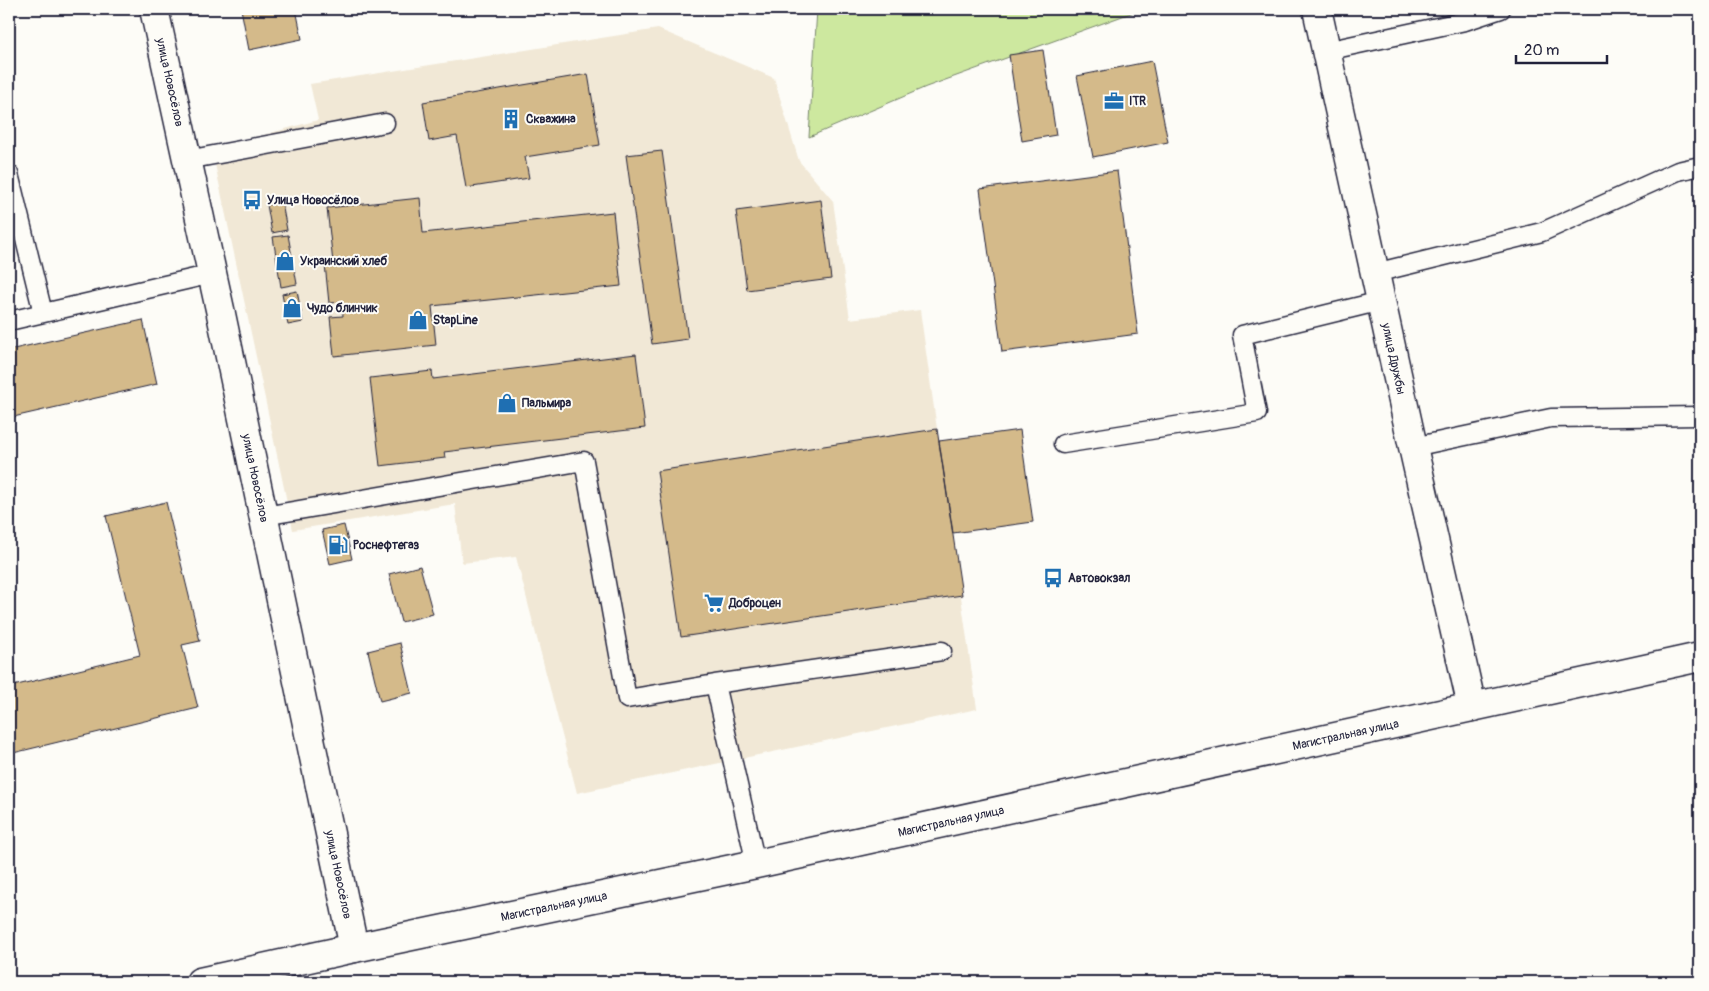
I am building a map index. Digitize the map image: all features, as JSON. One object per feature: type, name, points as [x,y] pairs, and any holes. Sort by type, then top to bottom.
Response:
[{"type":"main road","name":"улица Новосёлов","points":[[154,9],[264,516],[354,948]]},
{"type":"main road","name":"улица Дружбы","points":[[1317,9],[1472,707]]},
{"type":"main road","name":"Магистральная улица","points":[[200,982],[756,864],[1700,657]]},
{"type":"lane","points":[[1326,51],[1465,21],[1501,9]]},
{"type":"lane","points":[[187,160],[385,124]]},
{"type":"lane","points":[[1375,273],[1542,232],[1678,171],[1700,166]]},
{"type":"lane","points":[[9,174],[43,313]]},
{"type":"lane","points":[[9,321],[212,274]]},
{"type":"lane","points":[[1063,444],[1258,413],[1242,335],[1381,301]]},
{"type":"lane","points":[[1413,447],[1551,418],[1700,416]]},
{"type":"lane","points":[[264,516],[584,462],[627,699],[715,684],[942,651]]},
{"type":"lane","points":[[715,684],[756,864]]},
{"type":"shaded area","points":[[658,29],[774,78],[799,161],[833,201],[850,319],[920,310],[977,709],[577,793],[516,557],[462,563],[455,504],[293,530],[212,150],[318,120],[310,84]]},
{"type":"green space","points":[[817,9],[1142,9],[926,87],[809,137]]},
{"type":"building","points":[[241,9],[296,9],[302,39],[249,50]]},
{"type":"building","points":[[1043,50],[1056,135],[1022,141],[1009,55]]},
{"type":"building","points":[[1152,61],[1168,142],[1093,157],[1077,76]]},
{"type":"building","name":"Скважина","points":[[588,74],[600,145],[525,157],[529,178],[466,188],[457,136],[429,141],[423,102]]},
{"type":"building","points":[[662,151],[688,339],[652,344],[626,155]]},
{"type":"building","points":[[1117,171],[1138,334],[1002,352],[980,189]]},
{"type":"building","points":[[420,198],[423,233],[613,212],[621,286],[432,306],[436,345],[334,356],[330,317],[343,316],[342,302],[329,303],[325,264],[333,263],[327,208]]},
{"type":"building","points":[[821,200],[831,279],[747,290],[736,211]]},
{"type":"building","points":[[282,203],[287,230],[272,233],[267,205]]},
{"type":"building","name":"Украинский хлеб","points":[[288,235],[297,284],[281,287],[273,237]]},
{"type":"building","name":"Чудо блинчик","points":[[297,291],[303,322],[288,325],[282,294]]},
{"type":"building","points":[[143,320],[157,384],[9,418],[9,350]]},
{"type":"building","name":"Пальмира","points":[[636,354],[645,428],[444,452],[445,458],[380,466],[370,378],[432,371],[433,379]]},
{"type":"building","points":[[937,429],[962,595],[681,637],[657,471]]},
{"type":"building","points":[[1020,430],[1033,522],[953,533],[939,441]]},
{"type":"building","points":[[166,502],[200,641],[182,645],[198,708],[9,754],[9,687],[140,655],[106,516]]},
{"type":"building","points":[[344,525],[352,559],[330,564],[322,530]]},
{"type":"building","points":[[420,566],[433,614],[401,622],[389,574]]},
{"type":"building","points":[[400,643],[412,693],[380,701],[368,651]]},
{"type":"place","name":"ITR","points":[[1114,101]]},
{"type":"place","name":"Скважина","points":[[511,119]]},
{"type":"place","name":"Улица Новосёлов","points":[[252,200]]},
{"type":"place","name":"Украинский хлеб","points":[[285,261]]},
{"type":"place","name":"Чудо блинчик","points":[[292,308]]},
{"type":"place","name":"StapLine","points":[[418,320]]},
{"type":"place","name":"Пальмира","points":[[507,403]]},
{"type":"place","name":"Роснефтегаз","points":[[338,545]]},
{"type":"place","name":"Автовокзал","points":[[1053,578]]},
{"type":"place","name":"Доброцен","points":[[714,603]]}]
